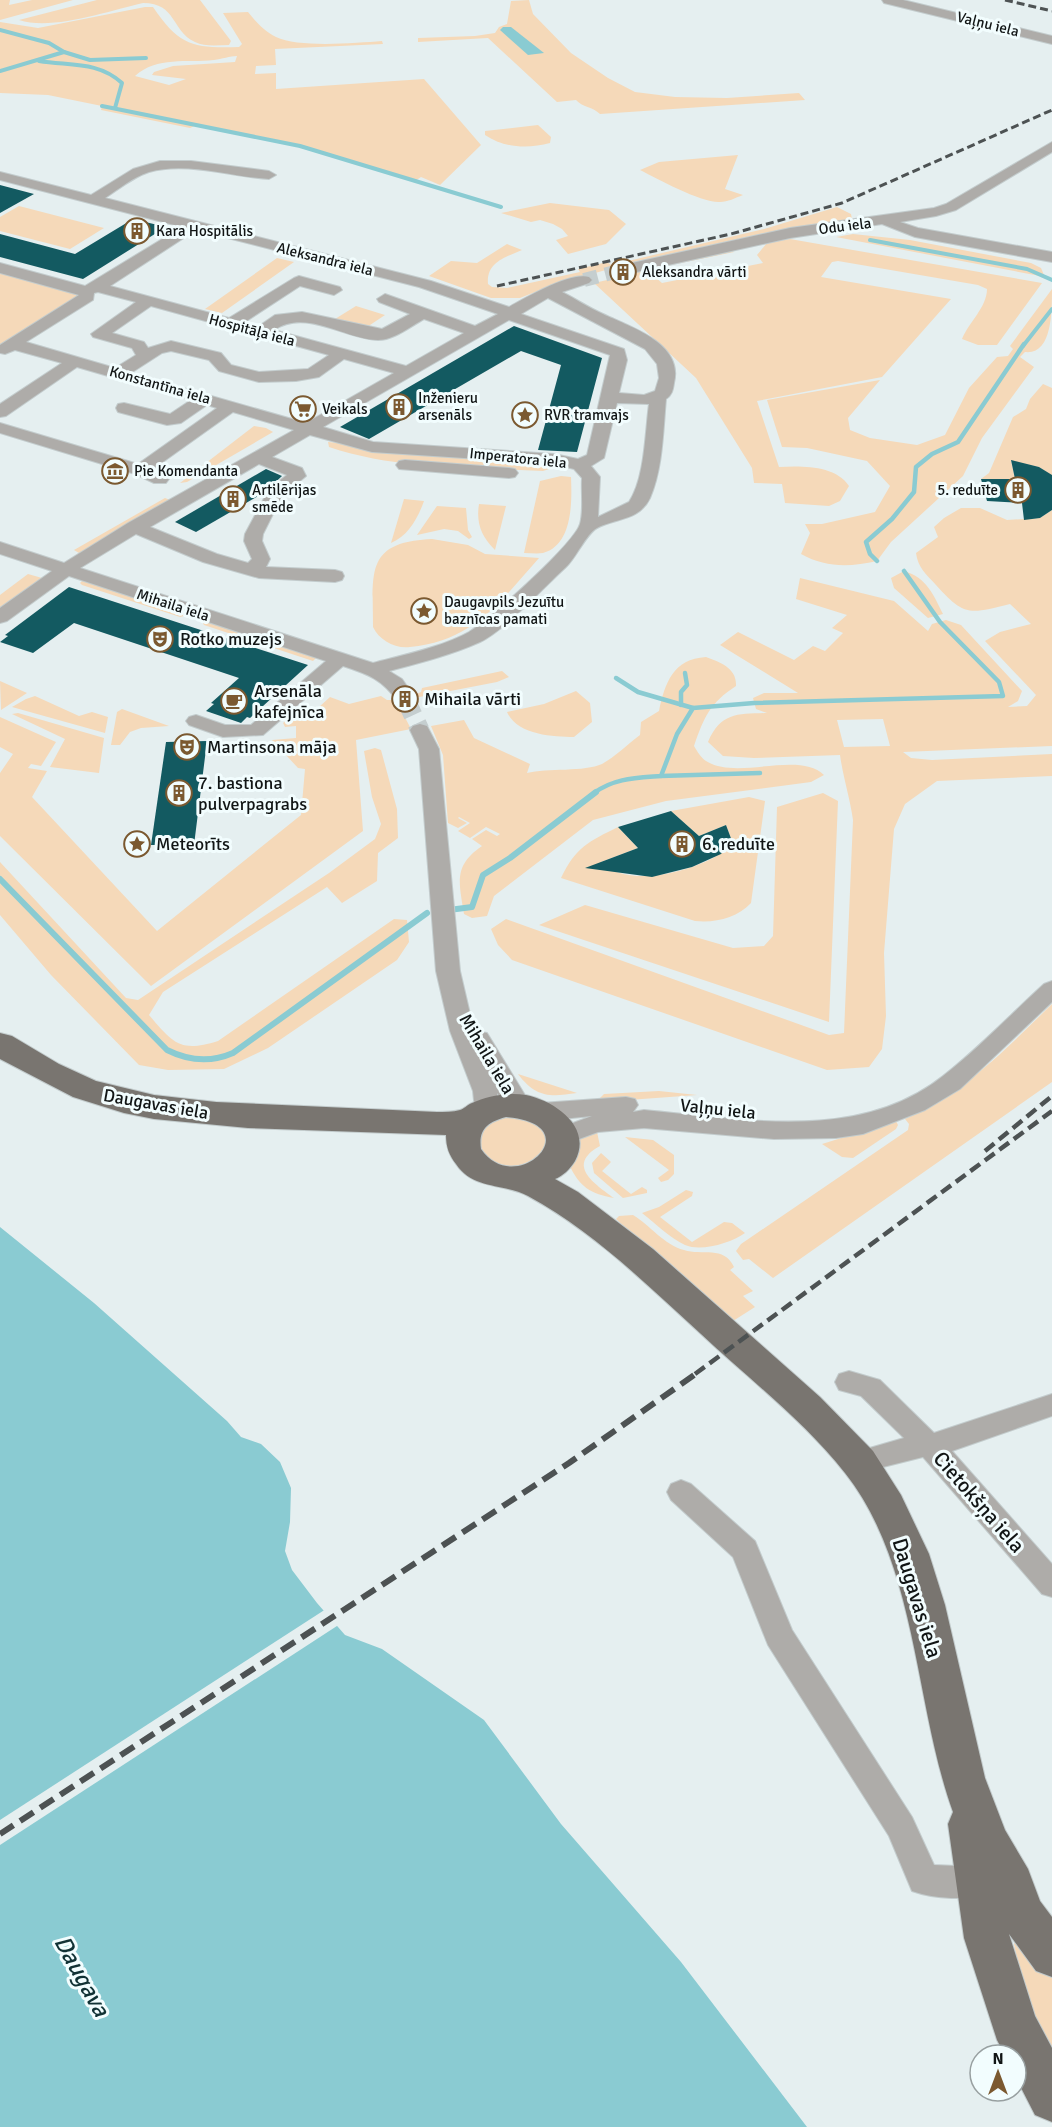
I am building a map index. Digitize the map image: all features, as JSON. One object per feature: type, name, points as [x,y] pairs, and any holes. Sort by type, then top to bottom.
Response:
[{"type":"main road","name":"Daugavas iela","points":[[0,1044],[63,1080],[100,1095],[177,1109],[253,1116],[404,1136],[496,1119],[555,1121],[570,1182],[614,1226],[640,1258]]},
{"type":"main road","points":[[496,1119],[468,1160],[484,1172],[503,1177],[522,1177],[544,1170],[560,1148]]},
{"type":"main road","name":"Daugavas iela","points":[[522,1177],[566,1201],[640,1258],[807,1408],[859,1462],[887,1506],[909,1554],[924,1605],[963,1778],[996,1883]]},
{"type":"main road","points":[[996,1883],[1037,1904],[1052,1921]]},
{"type":"main road","points":[[996,1883],[1052,1955]]},
{"type":"main road","points":[[996,1883],[987,1938],[1014,2024],[1052,2098]]},
{"type":"street","name":"Vaļņu iela","points":[[888,0],[1052,40]]},
{"type":"street","name":"Odu iela","points":[[623,270],[790,233],[884,221],[951,207],[1052,146]]},
{"type":"street","points":[[93,200],[143,170],[164,165],[186,165],[243,174],[269,175]]},
{"type":"street","name":"Aleksandra iela","points":[[0,176],[425,284],[618,352],[619,360]]},
{"type":"street","points":[[884,221],[915,232],[1052,257]]},
{"type":"street","points":[[7,348],[87,297],[91,289],[193,226]]},
{"type":"street","name":"Hospitāļa iela","points":[[0,268],[147,302],[407,371]]},
{"type":"street","points":[[0,617],[65,569],[134,527],[507,313],[547,292],[584,280]]},
{"type":"street","points":[[231,324],[295,282],[334,290]]},
{"type":"street","points":[[547,292],[566,298],[601,320],[640,336],[660,357],[667,375],[663,394],[658,398],[641,400],[609,397]]},
{"type":"street","points":[[385,299],[476,332]]},
{"type":"street","points":[[145,356],[138,345],[92,338],[147,302]]},
{"type":"street","points":[[261,332],[281,318],[302,317],[370,334],[383,334],[423,313]]},
{"type":"street","points":[[119,373],[157,349],[179,346],[214,356],[225,368],[259,377],[313,373],[342,354]]},
{"type":"street","name":"Konstantīna iela","points":[[7,348],[76,361],[232,405],[300,432]]},
{"type":"street","points":[[580,465],[595,458],[619,360],[660,357]]},
{"type":"street","points":[[0,412],[76,361]]},
{"type":"street","points":[[124,408],[160,425],[175,419],[205,398]]},
{"type":"street","points":[[372,669],[419,657],[474,637],[489,627],[563,560],[589,525],[614,517],[636,506],[645,491],[658,398]]},
{"type":"street","points":[[141,470],[232,405]]},
{"type":"street","points":[[0,428],[141,470],[195,492]]},
{"type":"street","points":[[300,432],[343,454],[400,464],[509,473]]},
{"type":"street","name":"Imperatora iela","points":[[300,432],[372,447],[554,459],[580,465],[591,477],[589,525]]},
{"type":"street","points":[[251,570],[259,564],[261,559],[253,541],[254,534],[275,493],[297,476],[296,472],[257,457]]},
{"type":"street","points":[[134,527],[210,558],[251,570],[335,576]]},
{"type":"street","name":"Mihaila iela","points":[[0,548],[372,669],[395,683],[405,698]]},
{"type":"street","points":[[196,722],[223,731],[256,731],[340,660]]},
{"type":"street","name":"Mihaila iela","points":[[420,730],[429,749],[432,772],[445,949],[450,987],[462,1031],[496,1119]]},
{"type":"street","name":"Vaļņu iela","points":[[560,1148],[595,1124],[644,1119],[774,1131],[836,1130],[862,1125],[934,1095],[951,1083],[1052,988]]},
{"type":"street","name":"Mihaila iela","points":[[455,1002],[504,1084],[496,1119]]},
{"type":"street","name":"Vaļņu iela","points":[[496,1119],[660,1103],[814,1119],[894,1112]]},
{"type":"street","name":"Cietokšņa iela","points":[[849,1382],[870,1388],[929,1445],[1052,1585]]},
{"type":"street","points":[[929,1445],[949,1441],[1052,1405]]},
{"type":"street","name":"Cietokšņa iela","points":[[859,1462],[892,1452],[929,1445]]},
{"type":"street","points":[[681,1492],[745,1550],[779,1636],[900,1827],[924,1880],[996,1883]]},
{"type":"shaded area","points":[[0,0],[10,0],[9,5],[32,0],[73,0],[0,20]]},
{"type":"shaded area","points":[[97,0],[200,0],[231,41],[229,45],[203,45],[195,42],[187,37],[168,12],[154,4],[143,3],[64,22],[32,23],[19,20]]},
{"type":"shaded area","points":[[529,0],[533,14],[571,53],[608,78],[635,92],[675,97],[727,98],[799,93],[805,100],[600,114],[576,100],[557,102],[488,38],[418,42],[418,38],[495,33],[499,27],[507,24],[511,1]]},
{"type":"shaded area","points":[[153,7],[180,37],[189,42],[210,47],[239,47],[242,44],[223,13],[248,12],[257,23],[276,37],[298,43],[382,41],[383,44],[275,49],[276,65],[256,66],[255,74],[276,73],[276,89],[424,79],[481,145],[440,185],[421,177],[415,181],[300,146],[199,124],[190,128],[101,110],[102,106],[48,95],[0,93],[0,22],[38,28]],"holes":[[[237,56],[235,62],[173,66],[154,72],[152,75],[186,79],[169,85],[135,76],[153,65],[163,63],[214,60]]]},
{"type":"shaded area","points":[[538,125],[551,137],[550,143],[516,146],[500,143],[485,135],[485,131]]},
{"type":"shaded area","points":[[738,155],[725,189],[743,195],[723,202],[691,195],[640,170],[659,162]]},
{"type":"shaded area","points":[[550,203],[609,210],[626,224],[606,244],[568,254],[556,240],[568,236],[562,229],[540,220],[531,222],[501,213]]},
{"type":"shaded area","points":[[19,206],[104,228],[70,249],[0,231],[0,217]]},
{"type":"shaded area","points":[[837,207],[851,214],[852,219],[847,223],[764,233],[630,263],[550,286],[520,298],[491,298],[429,276],[451,261],[477,263],[507,244],[522,250],[494,265],[490,270],[488,284],[492,287],[507,288],[580,272],[578,269],[607,262],[611,265],[764,229]]},
{"type":"shaded area","points":[[853,234],[910,240],[1031,263],[1041,268],[1044,275],[836,237]]},
{"type":"shaded area","points":[[790,239],[1042,283],[997,345],[978,345],[962,339],[984,302],[987,289],[978,285],[838,261],[832,262],[821,277],[951,299],[882,377],[757,401],[779,467],[808,467],[827,470],[843,479],[849,486],[840,501],[829,506],[785,503],[782,484],[754,483],[752,468],[696,378],[594,283],[629,275],[630,272],[730,250],[734,252],[647,270],[662,283],[763,263],[757,255],[767,243]]},
{"type":"shaded area","points":[[277,258],[294,262],[222,313],[205,309]]},
{"type":"shaded area","points":[[0,272],[75,292],[77,295],[76,298],[0,347]]},
{"type":"shaded area","points":[[1052,289],[1051,320],[1045,340],[1041,347],[1025,352],[1020,357],[1034,367],[982,438],[963,476],[891,542],[877,561],[838,565],[820,562],[801,554],[810,533],[805,524],[822,524],[875,512],[890,486],[867,461],[807,448],[782,447],[767,400],[880,380],[848,418],[850,430],[870,438],[917,445],[945,435],[969,388],[997,357],[1008,356],[1013,349],[1010,346]]},
{"type":"shaded area","points":[[356,306],[385,315],[364,329],[335,319]]},
{"type":"shaded area","points":[[1043,384],[1052,388],[1052,476],[1039,467],[1011,461],[1015,479],[981,479],[989,473],[1013,417],[1026,409],[1030,399]]},
{"type":"shaded area","points":[[254,426],[273,432],[187,482],[180,483]]},
{"type":"shaded area","points":[[328,442],[553,465],[552,468],[543,471],[408,464],[329,447]]},
{"type":"shaded area","points":[[561,476],[571,477],[569,521],[565,532],[553,548],[543,553],[524,553],[540,481]]},
{"type":"shaded area","points":[[165,498],[170,500],[79,553],[74,550]]},
{"type":"shaded area","points":[[404,499],[424,501],[412,526],[391,543]]},
{"type":"shaded area","points":[[479,504],[506,506],[495,550],[486,540],[481,529],[478,517]]},
{"type":"shaded area","points":[[437,506],[466,508],[468,530],[472,537],[469,539],[458,531],[444,529],[417,535]]},
{"type":"shaded area","points":[[961,508],[980,508],[1007,520],[1040,518],[1052,510],[1052,746],[903,752],[911,758],[932,760],[1052,754],[1052,776],[937,781],[905,804],[894,829],[884,953],[886,1016],[882,1049],[869,1067],[827,1070],[512,960],[498,945],[491,929],[506,919],[829,1035],[844,1033],[853,820],[840,755],[754,758],[723,756],[708,742],[719,725],[739,715],[767,713],[756,709],[753,698],[764,693],[798,693],[720,645],[738,632],[794,660],[813,646],[825,651],[843,633],[832,628],[847,615],[796,599],[800,578],[894,601],[928,631],[932,624],[946,620],[961,625],[1022,691],[1018,701],[1008,707],[1027,706],[1036,695],[985,641],[1000,632],[1031,624],[1010,604],[976,611],[961,608],[926,574],[919,563],[916,553],[938,537],[934,527]],"holes":[[[883,719],[890,746],[844,747],[837,720]]]},
{"type":"shaded area","points":[[432,539],[468,545],[485,554],[539,558],[498,604],[468,628],[432,643],[410,647],[393,645],[383,640],[373,627],[373,590],[377,564],[384,554],[395,546],[410,541]]},
{"type":"shaded area","points":[[904,571],[924,582],[943,614],[928,618],[894,588],[891,578]]},
{"type":"shaded area","points":[[28,574],[42,578],[0,609],[0,595]]},
{"type":"shaded area","points":[[82,581],[187,615],[180,617],[82,585],[80,583]]},
{"type":"shaded area","points":[[203,621],[316,658],[313,661],[204,625]]},
{"type":"shaded area","points":[[706,657],[731,670],[736,686],[714,705],[701,727],[694,746],[702,758],[719,766],[734,768],[799,765],[813,768],[824,775],[811,782],[666,801],[593,820],[494,896],[487,916],[472,918],[464,914],[460,884],[462,868],[473,853],[482,846],[472,839],[486,830],[497,836],[500,834],[486,827],[470,838],[458,831],[470,823],[459,817],[467,823],[458,828],[448,823],[443,755],[431,726],[464,720],[474,738],[530,764],[527,773],[595,766],[612,758],[640,735],[641,722],[659,711],[664,691],[672,674],[678,668],[686,662]]},
{"type":"shaded area","points":[[502,671],[509,677],[497,682],[414,698],[412,696],[421,692],[422,688]]},
{"type":"shaded area","points":[[0,681],[27,693],[1,710]]},
{"type":"shaded area","points":[[576,691],[590,703],[592,722],[574,737],[546,735],[527,730],[512,720],[507,712],[544,704]]},
{"type":"shaded area","points":[[35,696],[79,716],[92,712],[108,717],[105,733],[12,707]]},
{"type":"shaded area","points":[[381,696],[387,700],[396,700],[411,729],[356,740],[363,831],[151,986],[0,836],[0,773],[13,754],[0,747],[0,717],[56,742],[41,766],[31,764],[28,768],[47,771],[32,797],[157,931],[301,815],[305,769],[298,768],[272,740],[296,738],[296,726],[285,727],[283,723],[302,706],[318,708],[330,697],[349,704]]},
{"type":"shaded area","points":[[122,709],[169,726],[141,728],[130,732],[120,745],[111,745],[117,712]]},
{"type":"shaded area","points":[[18,713],[104,738],[99,773],[50,767],[65,739],[12,714]]},
{"type":"shaded area","points":[[375,748],[381,750],[397,809],[398,838],[378,853],[377,881],[342,903],[327,887],[163,992],[149,1015],[171,1039],[178,1043],[195,1046],[218,1041],[394,919],[407,920],[409,942],[397,960],[268,1048],[224,1069],[168,1070],[139,1065],[51,975],[0,915],[0,862],[126,998],[138,1000],[329,873],[375,839],[381,824],[372,797],[364,751]]},
{"type":"shaded area","points":[[823,793],[838,801],[829,1022],[539,925],[585,905],[733,948],[764,946],[773,936],[777,807]]},
{"type":"shaded area","points":[[749,797],[765,801],[751,903],[733,916],[711,921],[695,921],[561,878],[572,859],[584,846],[618,827],[638,848],[601,862],[612,870],[626,875],[659,875],[708,861],[722,853],[732,841],[726,825],[699,836],[671,811]]},
{"type":"shaded area","points":[[1052,1004],[1052,1082],[773,1278],[749,1259],[743,1260],[736,1251],[741,1244],[908,1130],[909,1124],[905,1119],[966,1083]]},
{"type":"shaded area","points":[[518,1074],[577,1093],[551,1095],[537,1092]]},
{"type":"shaded area","points":[[659,1091],[697,1095],[601,1102],[600,1098],[604,1094]]},
{"type":"shaded area","points":[[509,1115],[533,1120],[547,1134],[544,1152],[522,1165],[501,1165],[483,1158],[476,1134],[488,1121]]},
{"type":"shaded area","points":[[896,1121],[898,1125],[896,1129],[853,1158],[842,1157],[822,1144]]},
{"type":"shaded area","points":[[588,1132],[597,1132],[600,1146],[590,1153],[585,1160],[584,1167],[592,1180],[614,1198],[592,1192],[577,1178],[569,1164],[578,1142]]},
{"type":"shaded area","points":[[625,1137],[653,1140],[674,1155],[674,1174],[668,1180],[661,1182],[658,1178],[669,1170]]},
{"type":"shaded area","points":[[601,1153],[611,1162],[602,1171],[631,1194],[642,1187],[647,1190],[647,1193],[623,1198],[594,1173],[592,1163]]},
{"type":"shaded area","points":[[686,1190],[693,1192],[692,1196],[660,1217],[692,1242],[724,1222],[732,1223],[745,1233],[716,1245],[692,1247],[674,1238],[642,1213],[659,1207]]},
{"type":"shaded area","points":[[633,1215],[677,1247],[691,1252],[719,1254],[730,1260],[734,1267],[730,1270],[753,1291],[743,1296],[755,1307],[733,1321],[659,1255],[660,1253],[654,1255],[616,1219],[619,1216]]},
{"type":"shaded area","points":[[1017,1939],[1052,1968],[1052,2066],[1024,1994],[1014,1944]]},
{"type":"water","points":[[503,27],[511,27],[544,53],[528,55],[500,30]]},
{"type":"water","name":"Daugava","points":[[0,1227],[94,1303],[227,1421],[241,1437],[261,1444],[280,1462],[291,1488],[290,1522],[285,1551],[292,1570],[317,1603],[345,1635],[382,1649],[484,1720],[561,1824],[681,1962],[807,2127],[0,2127]]},
{"type":"pier","points":[[326,1609],[340,1624],[0,1845],[0,1820]]},
{"type":"building","points":[[0,185],[34,194],[0,213]]},
{"type":"building","name":"Kara Hospitālis","points":[[133,219],[166,227],[83,279],[0,257],[0,234],[75,254]]},
{"type":"building","name":"Inženieru arsenāls","points":[[514,326],[602,358],[577,452],[538,450],[561,365],[521,351],[369,439],[340,427]]},
{"type":"building","name":"5. reduīte","points":[[1011,460],[1039,467],[1052,475],[1052,510],[1040,518],[1024,520],[1022,503],[987,501],[981,479],[1015,479]]},
{"type":"building","name":"Artilērijas smēde","points":[[266,469],[282,476],[265,492],[196,532],[175,522]]},
{"type":"building","points":[[69,587],[308,665],[250,718],[247,717],[241,723],[206,711],[214,704],[211,703],[239,678],[74,623],[33,653],[0,642],[8,636],[5,635]]},
{"type":"building","name":"7. bastiona pulverpagrabs","points":[[207,741],[194,845],[151,845],[166,742]]},
{"type":"building","name":"6. reduīte","points":[[671,811],[699,836],[726,825],[732,841],[721,854],[692,867],[652,877],[585,868],[638,848],[618,827]]},
{"type":"waterway","points":[[0,30],[49,43],[64,52]]},
{"type":"waterway","points":[[0,71],[64,52]]},
{"type":"waterway","points":[[64,52],[90,60],[146,58]]},
{"type":"waterway","points":[[39,61],[93,68],[113,76],[122,83],[115,108]]},
{"type":"waterway","points":[[102,106],[300,146],[501,207]]},
{"type":"waterway","points":[[870,240],[1027,269],[1052,280]]},
{"type":"waterway","points":[[1023,346],[1052,309]]},
{"type":"waterway","points":[[877,561],[870,554],[866,542],[892,519],[914,492],[916,467],[932,454],[958,442],[1024,344]]},
{"type":"waterway","points":[[693,708],[754,703],[1003,696],[999,682],[940,622],[904,571]]},
{"type":"waterway","points":[[681,705],[681,692],[687,685],[685,673]]},
{"type":"waterway","points":[[616,678],[638,692],[681,705]]},
{"type":"waterway","points":[[681,705],[693,708]]},
{"type":"waterway","points":[[661,776],[677,734],[693,708]]},
{"type":"waterway","points":[[661,776],[760,773]]},
{"type":"waterway","points":[[594,793],[609,784],[634,778],[661,776]]},
{"type":"waterway","points":[[449,910],[472,907],[483,875],[510,858],[596,792]]},
{"type":"waterway","points":[[0,879],[167,1050],[183,1057],[200,1059],[216,1058],[233,1053],[427,913]]},
{"type":"tunnel","points":[[584,280],[623,270]]},
{"type":"tunnel","points":[[405,698],[420,730]]},
{"type":"tram line","points":[[523,406],[528,424]]},
{"type":"railway","points":[[1005,0],[1052,11]]},
{"type":"railway","points":[[497,286],[731,234],[842,203],[1052,110]]},
{"type":"railway","points":[[985,1151],[1052,1096]]},
{"type":"railway","points":[[695,1374],[1052,1111]]},
{"type":"railway","points":[[0,1834],[569,1463],[697,1373]]},
{"type":"place","name":"Kara Hospitālis","points":[[137,231]]},
{"type":"place","name":"Aleksandra vārti","points":[[623,272]]},
{"type":"place","name":"Inženieru arsenāls","points":[[399,407]]},
{"type":"place","name":"Veikals","points":[[303,409]]},
{"type":"place","name":"RVR tramvajs","points":[[525,415]]},
{"type":"place","name":"Pie Komendanta","points":[[115,471]]},
{"type":"place","name":"5. reduīte","points":[[1018,490]]},
{"type":"place","name":"Artilērijas smēde","points":[[233,499]]},
{"type":"place","name":"Daugavpils Jezuītu baznīcas pamati","points":[[424,611]]},
{"type":"place","name":"Rotko muzejs","points":[[160,639]]},
{"type":"place","name":"Mihaila vārti","points":[[405,699]]},
{"type":"place","name":"Arsenāla kafejnīca","points":[[234,701]]},
{"type":"place","name":"Martinsona māja","points":[[187,747]]},
{"type":"place","name":"7. bastiona pulverpagrabs","points":[[179,793]]},
{"type":"place","name":"Meteorīts","points":[[137,844]]},
{"type":"place","name":"6. reduīte","points":[[682,844]]}]
